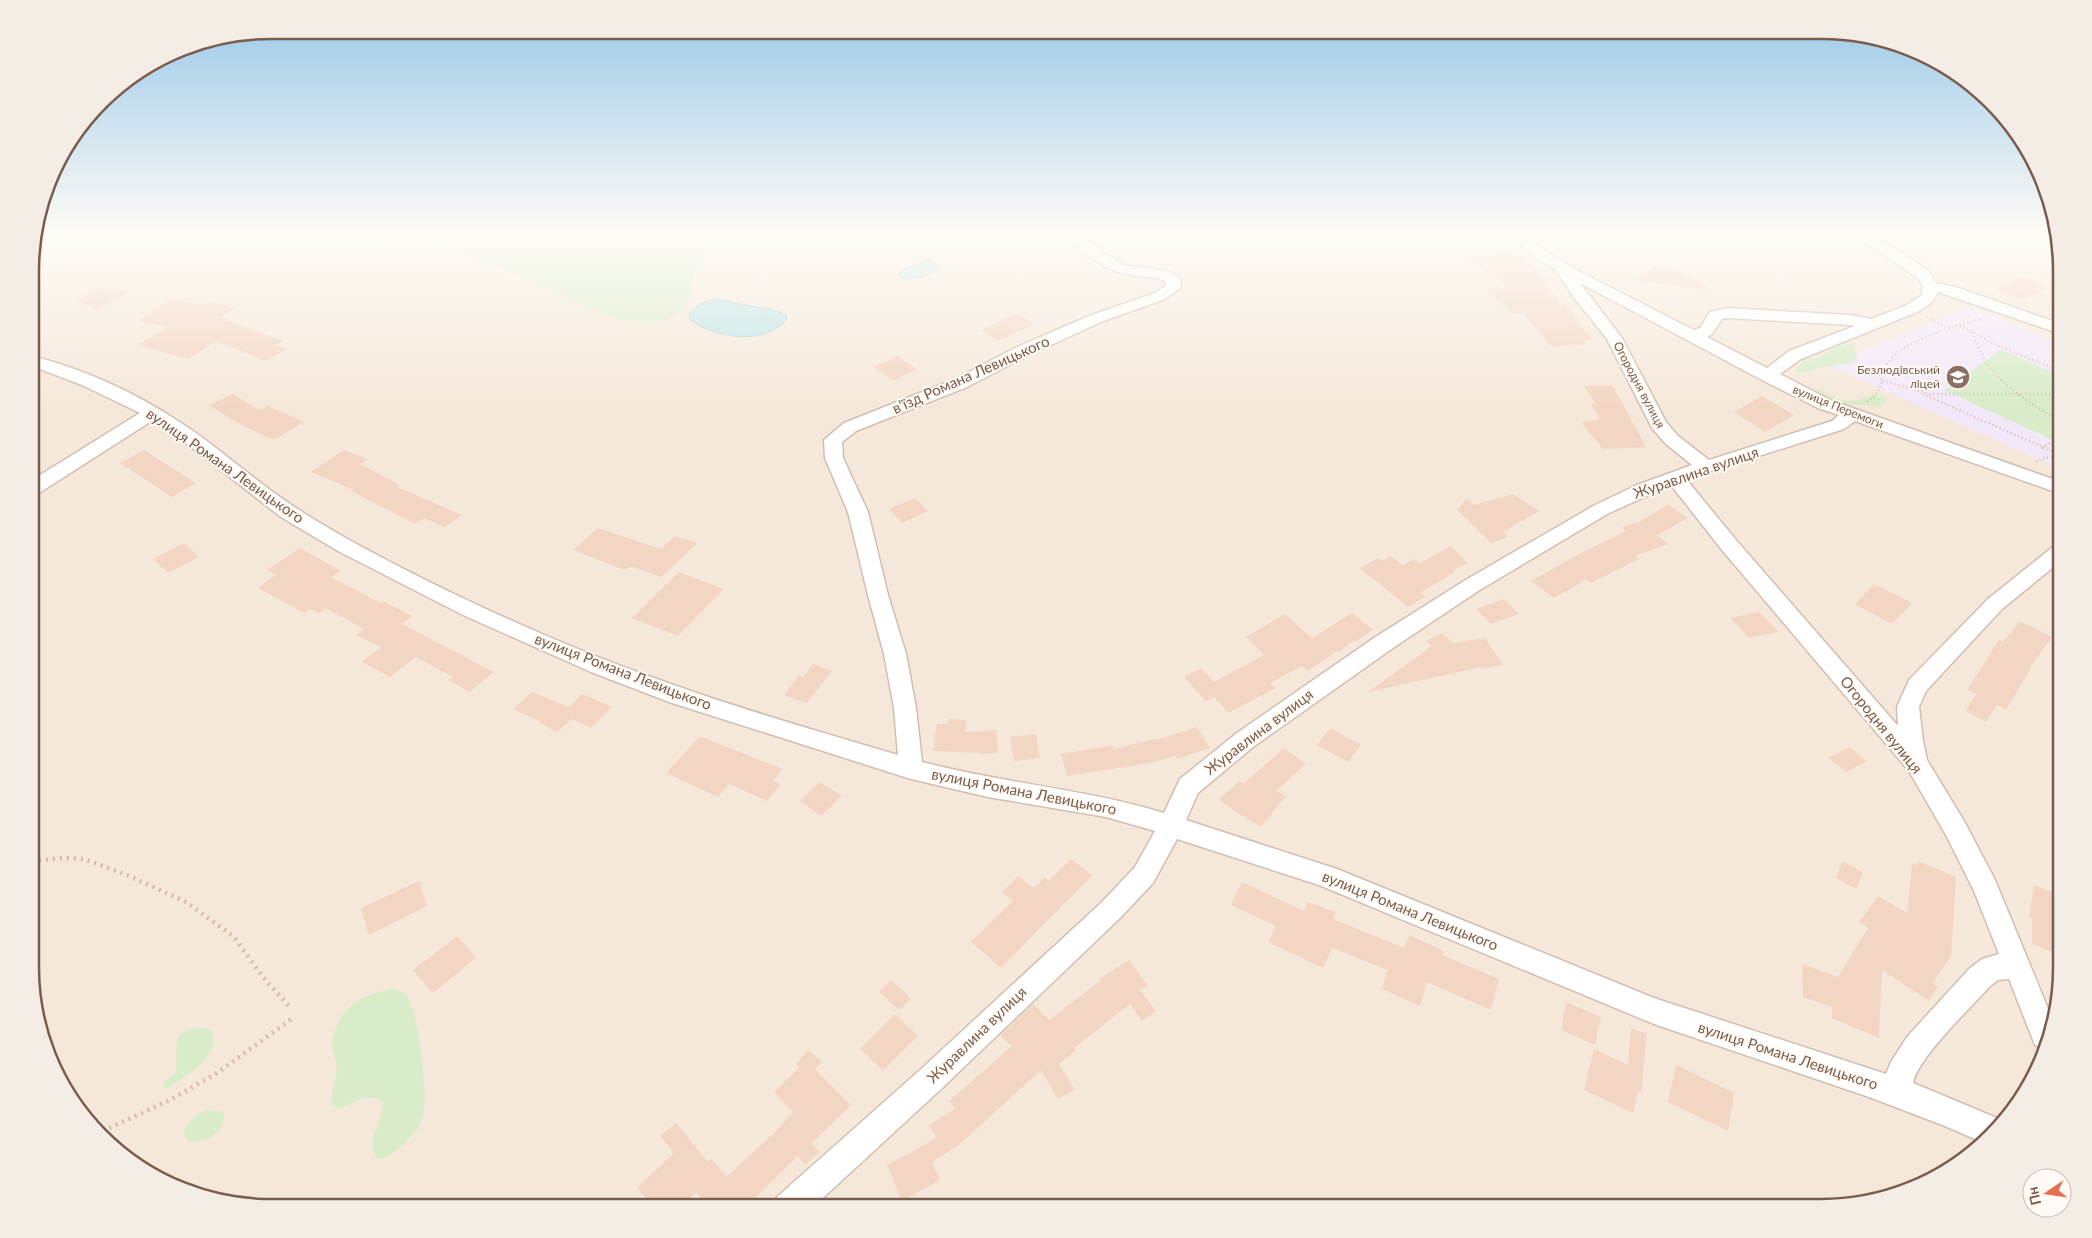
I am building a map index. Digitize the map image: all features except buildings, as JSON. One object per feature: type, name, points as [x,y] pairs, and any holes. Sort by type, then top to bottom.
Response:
[{"type":"street","name":"в’їзд Романа Левицького","points":[[910,769],[901,679],[878,595],[862,526],[834,458],[833,440],[842,431],[850,427],[961,383],[1021,352],[1095,319],[1168,292]]},
{"type":"street","name":"Огородня вулиця","points":[[1577,292],[1614,338],[1658,424],[1672,440],[1706,467]]},
{"type":"street","name":"вулиця Перемоги","points":[[1609,292],[1824,404],[2053,485]]},
{"type":"street","points":[[1768,376],[1795,355],[1911,309],[1926,300],[1930,292]]},
{"type":"street","points":[[1956,292],[2053,326]]},
{"type":"street","points":[[1694,337],[1706,331],[1716,315],[1727,313],[1851,320],[1871,324]]},
{"type":"street","name":"вулиця Романа Левицького","points":[[39,364],[84,380],[152,413],[176,428],[254,489],[305,523],[463,606],[549,644],[664,691],[910,769],[991,788],[1102,806],[1172,825],[1327,877],[1654,1011],[1734,1040],[1897,1092],[1987,1129]]},
{"type":"street","points":[[39,485],[152,413]]},
{"type":"street","name":"Журавлина вулиця","points":[[798,1199],[930,1080],[1110,910],[1144,875],[1172,825],[1184,794],[1198,778],[1245,740],[1358,660],[1470,586],[1624,498],[1674,477],[1829,428],[1844,422],[1851,415]]},
{"type":"street","name":"Огородня вулиця","points":[[1674,477],[1729,545],[1917,764],[1955,828],[1986,888],[2044,1031]]},
{"type":"street","points":[[1917,764],[1908,707],[1917,686],[1995,604],[2053,558]]},
{"type":"street","points":[[1897,1092],[1901,1072],[1916,1046],[1979,978],[1992,968],[2016,965]]},
{"type":"path","points":[[1911,309],[1948,328]]},
{"type":"path","points":[[1851,415],[1880,391],[1885,368],[1894,357],[1948,328],[1987,317]]},
{"type":"path","points":[[1960,324],[1994,344],[2053,368]]},
{"type":"path","points":[[1973,332],[1982,358],[1998,377],[2018,394],[2053,416]]},
{"type":"path","points":[[1883,381],[1916,391],[2053,452]]},
{"type":"path","points":[[1916,391],[1946,395],[2053,394]]},
{"type":"path","points":[[2042,448],[2053,441]]},
{"type":"path","points":[[39,860],[63,858],[90,861],[127,875],[186,902],[234,937],[244,948],[262,976],[288,1006]]},
{"type":"path","points":[[106,1130],[172,1099],[217,1073],[293,1018]]},
{"type":"shaded area","points":[[39,292],[2053,292],[2053,982],[2049,1012],[2036,1056],[2014,1096],[1996,1120],[1974,1142],[1950,1160],[1910,1182],[1896,1187],[1866,1195],[1836,1199],[256,1199],[226,1195],[182,1182],[142,1160],[118,1142],[96,1120],[78,1096],[56,1056],[43,1012],[39,982]]},
{"type":"shaded area","name":"Безлюдівський ліцей","points":[[1971,306],[2053,341],[2053,465],[1827,365]]},
{"type":"green space","points":[[555,292],[690,292],[685,306],[680,312],[660,321],[629,321],[605,314]]},
{"type":"green space","points":[[1853,345],[1856,352],[1854,362],[1818,368],[1804,373],[1795,371],[1804,359],[1819,358],[1837,346]]},
{"type":"green space","points":[[2001,350],[2053,373],[2053,440],[1944,390]]},
{"type":"green space","points":[[1816,389],[1845,401],[1874,395],[1879,395],[1887,400],[1879,407],[1840,404],[1824,397],[1815,391]]},
{"type":"green space","points":[[392,989],[406,995],[411,1004],[415,1019],[424,1076],[424,1109],[422,1120],[412,1136],[391,1154],[383,1158],[377,1158],[372,1144],[381,1116],[382,1101],[376,1098],[365,1098],[337,1109],[332,1104],[337,1070],[332,1041],[337,1025],[353,1004],[367,996]]},
{"type":"green space","points":[[206,1028],[213,1032],[213,1042],[211,1051],[206,1059],[167,1089],[164,1088],[164,1082],[175,1073],[177,1041],[180,1036],[184,1032],[193,1029]]},
{"type":"green space","points":[[211,1110],[223,1112],[224,1119],[218,1131],[207,1139],[200,1141],[187,1140],[184,1133],[188,1124],[198,1115]]},
{"type":"water","points":[[715,299],[777,311],[786,315],[787,318],[778,327],[767,333],[754,336],[725,335],[699,326],[689,319],[692,311],[699,305]]},
{"type":"place","name":"Безлюдівський ліцей","points":[[1958,377]]}]
